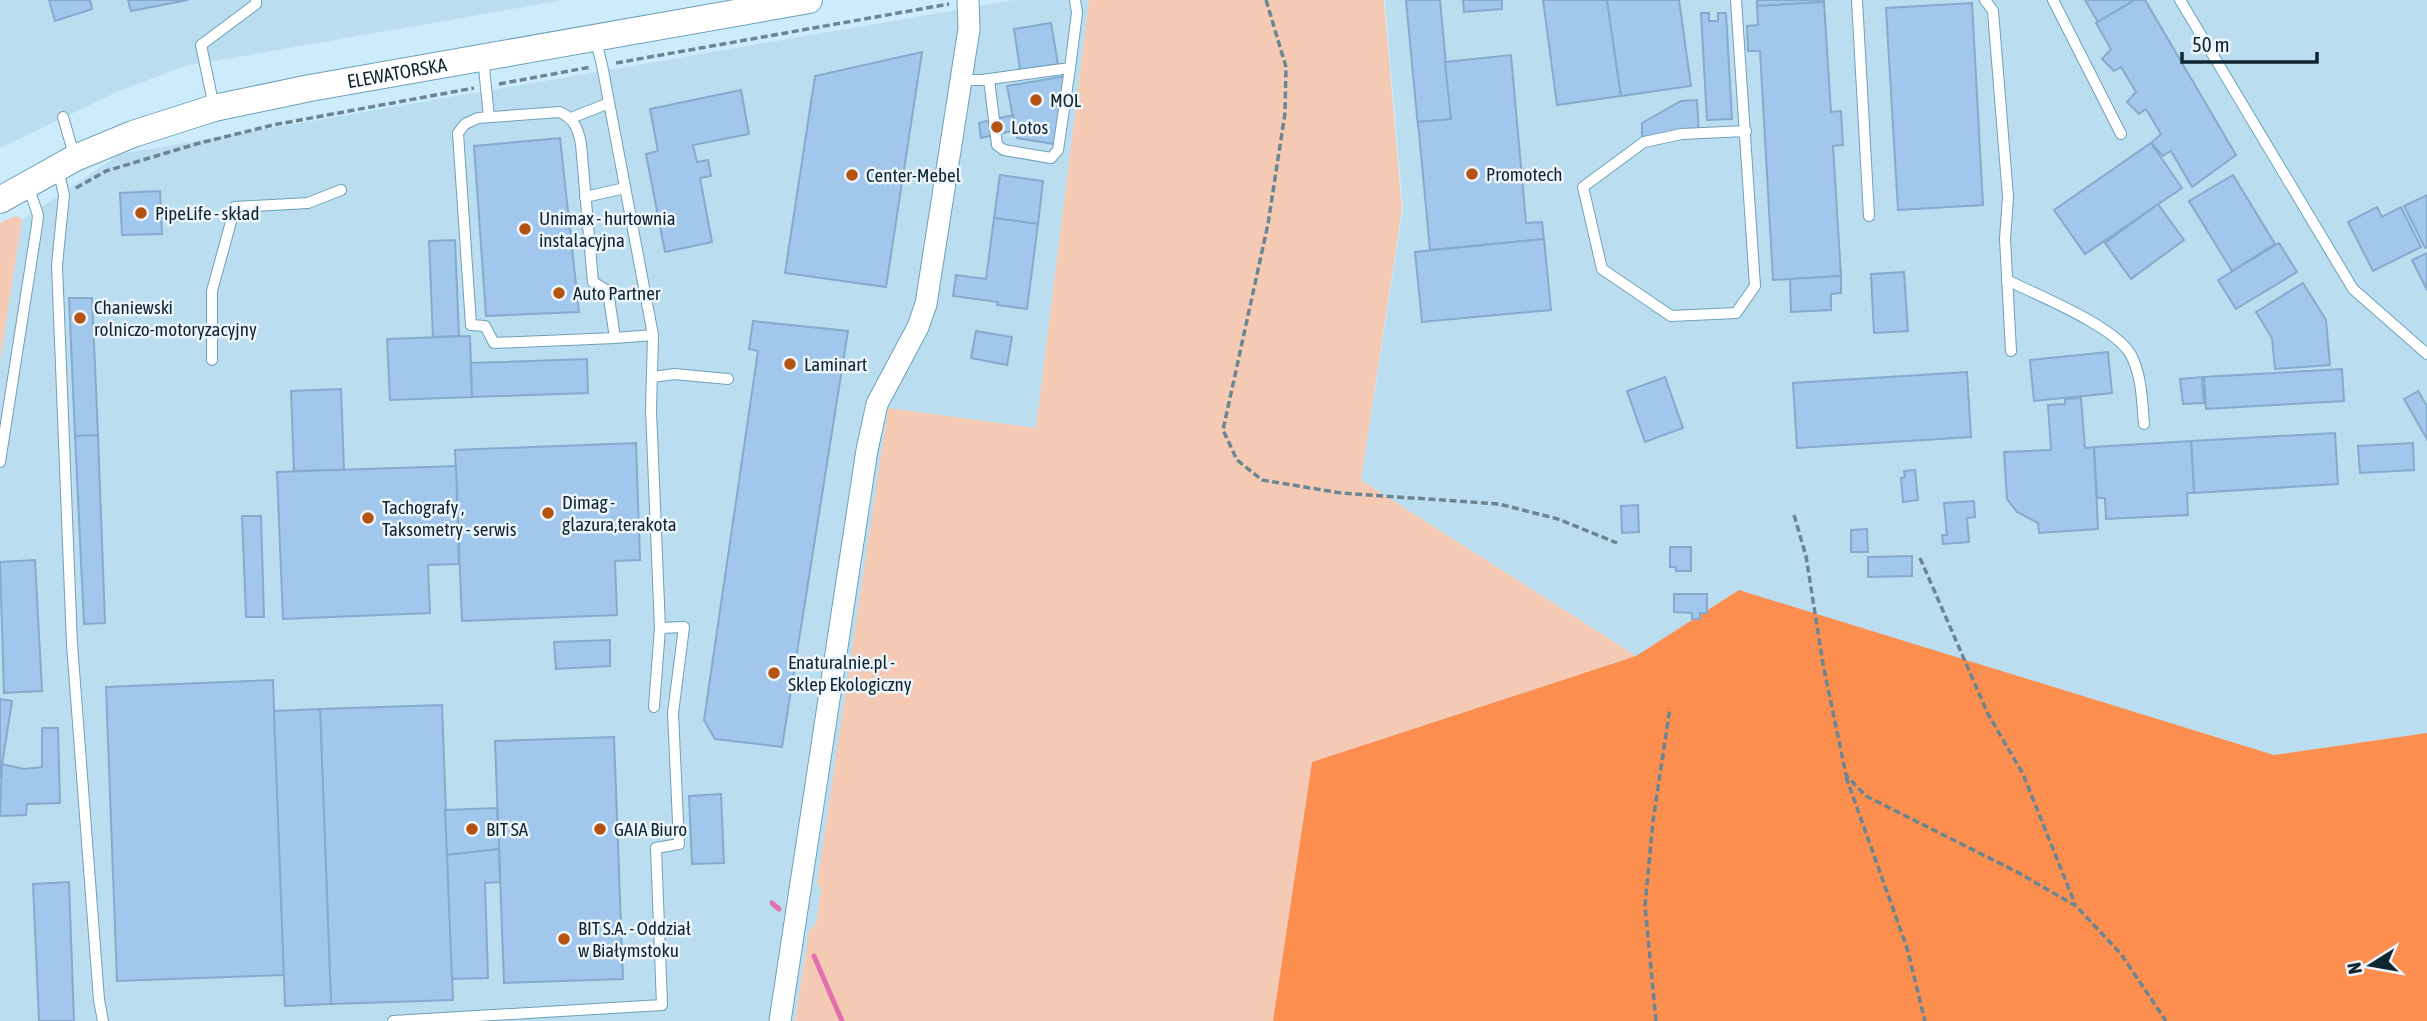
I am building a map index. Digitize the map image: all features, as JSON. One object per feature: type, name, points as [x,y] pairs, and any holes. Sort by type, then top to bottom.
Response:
[{"type":"street","name":"ELEWATORSKA","points":[[0,200],[66,162],[133,134],[214,108],[310,88],[809,0]]},
{"type":"street","points":[[780,1021],[867,450],[877,404],[918,327],[926,304],[969,29],[968,0]]},
{"type":"lane","points":[[214,108],[201,45],[256,4],[256,0]]},
{"type":"lane","points":[[989,79],[997,145],[1003,150],[1051,158],[1058,150],[1077,13],[1075,0]]},
{"type":"lane","points":[[1736,0],[1746,131],[1755,286],[1736,313],[1671,316],[1602,269],[1583,187],[1644,142],[1682,134],[1746,131]]},
{"type":"lane","points":[[1857,0],[1869,216]]},
{"type":"lane","points":[[1985,0],[1993,11],[2008,197],[2005,239],[2011,351]]},
{"type":"lane","points":[[2053,0],[2121,134]]},
{"type":"lane","points":[[2180,0],[2353,289],[2427,354]]},
{"type":"lane","points":[[594,38],[653,335],[651,410],[660,628],[654,707]]},
{"type":"lane","points":[[483,58],[489,117]]},
{"type":"lane","points":[[961,80],[1070,68]]},
{"type":"lane","points":[[571,118],[609,103]]},
{"type":"lane","points":[[614,338],[608,291],[593,282],[578,130],[571,118],[559,112],[478,118],[465,124],[458,133],[471,325],[485,326],[494,343],[614,338],[653,335]]},
{"type":"lane","points":[[63,117],[66,162],[57,265],[72,644],[99,1000],[103,1021]]},
{"type":"lane","points":[[0,463],[38,215],[27,183]]},
{"type":"lane","points":[[585,197],[625,188]]},
{"type":"lane","points":[[212,360],[212,291],[234,207],[309,203],[341,190]]},
{"type":"lane","points":[[2007,280],[2110,332],[2130,354],[2139,376],[2144,424]]},
{"type":"lane","points":[[653,377],[674,374],[728,379]]},
{"type":"lane","points":[[393,1021],[662,1005],[656,848],[679,844],[673,713],[684,627],[660,628]]},
{"type":"path","points":[[1266,0],[1286,67],[1285,113],[1268,223],[1223,430],[1237,460],[1262,480],[1341,493],[1499,504],[1558,519],[1617,543]]},
{"type":"path","points":[[1794,515],[1806,556],[1830,701],[1846,775],[1907,948],[1925,1021]]},
{"type":"path","points":[[1920,558],[1988,713],[2023,774],[2076,906]]},
{"type":"path","points":[[1656,1021],[1645,906],[1653,821],[1670,708]]},
{"type":"path","points":[[1846,775],[1866,796],[2019,873],[2076,906],[2121,954],[2166,1021]]},
{"type":"shaded area","points":[[0,0],[564,0],[185,66],[119,91],[0,148]]},
{"type":"shaded area","points":[[1014,0],[1089,0],[1036,428],[888,409],[816,924],[809,931],[795,1021],[0,1021],[0,361],[22,220],[120,154]]},
{"type":"shaded area","points":[[1089,0],[1384,0],[1402,209],[1361,480],[1636,656],[1312,762],[1273,1021],[795,1021],[809,931],[816,924],[821,889],[817,884],[888,408],[1036,428]]},
{"type":"shaded area","points":[[1385,0],[2427,0],[2427,733],[2274,755],[1739,591],[1636,656],[1361,480],[1403,209]]},
{"type":"shaded area","points":[[17,216],[22,220],[0,361],[0,223]]},
{"type":"shaded area","points":[[1739,590],[2274,755],[2427,733],[2427,1021],[1273,1021],[1312,762],[1636,656]]},
{"type":"building","points":[[49,0],[90,0],[92,9],[55,21]]},
{"type":"building","points":[[128,0],[188,0],[131,11]]},
{"type":"building","points":[[1406,0],[1440,0],[1451,119],[1418,122],[1418,127]]},
{"type":"building","points":[[1463,0],[1502,0],[1502,9],[1464,12]]},
{"type":"building","points":[[1543,0],[1607,0],[1621,96],[1557,105]]},
{"type":"building","points":[[1607,0],[1679,0],[1691,86],[1621,96]]},
{"type":"building","points":[[1757,0],[1824,0],[1824,2],[1757,6]]},
{"type":"building","points":[[2085,0],[2135,0],[2098,22]]},
{"type":"building","points":[[2135,0],[2145,0],[2236,155],[2192,187],[2171,151],[2163,156],[2151,143],[2161,134],[2146,109],[2139,114],[2127,102],[2136,92],[2121,67],[2114,71],[2102,59],[2111,49],[2096,23]]},
{"type":"building","points":[[1824,2],[1831,112],[1841,111],[1843,145],[1833,146],[1841,276],[1773,280],[1760,51],[1748,51],[1747,26],[1758,25],[1757,6]]},
{"type":"building","points":[[1972,3],[1983,205],[1898,210],[1886,8]]},
{"type":"building","points":[[1701,13],[1709,13],[1709,21],[1718,21],[1718,13],[1726,13],[1732,119],[1707,120]]},
{"type":"building","points":[[1051,23],[1058,64],[1020,70],[1014,29]]},
{"type":"building","name":"Center-Mebel","points":[[922,52],[886,287],[785,273],[815,76]]},
{"type":"building","name":"Promotech","points":[[1511,55],[1526,223],[1542,222],[1544,239],[1430,250],[1418,122],[1451,119],[1445,62]]},
{"type":"building","name":"MOL","points":[[1066,76],[1054,144],[1017,138],[1007,86]]},
{"type":"building","points":[[741,90],[749,134],[693,145],[697,162],[708,160],[711,176],[700,178],[712,242],[665,252],[646,154],[658,151],[650,109]]},
{"type":"building","points":[[1697,100],[1699,134],[1642,137],[1642,123],[1681,101]]},
{"type":"building","name":"Lotos","points":[[1013,115],[1016,130],[981,138],[979,123]]},
{"type":"building","name":"Unimax - hurtownia instalacyjna","points":[[560,138],[579,312],[486,316],[474,146]]},
{"type":"building","points":[[2151,143],[2182,188],[2085,254],[2054,210]]},
{"type":"building","points":[[1000,175],[1043,181],[1038,224],[994,218]]},
{"type":"building","points":[[2233,175],[2275,244],[2232,271],[2189,201]]},
{"type":"building","name":"PipeLife - skład","points":[[160,191],[162,234],[122,235],[120,193]]},
{"type":"building","points":[[2427,195],[2427,247],[2425,248],[2404,206]]},
{"type":"building","points":[[2158,204],[2184,240],[2131,279],[2105,243]]},
{"type":"building","points":[[2377,207],[2382,217],[2401,207],[2421,247],[2373,271],[2348,222]]},
{"type":"building","points":[[994,218],[1038,224],[1027,309],[953,296],[956,275],[986,279]]},
{"type":"building","points":[[1544,239],[1551,310],[1422,322],[1415,252]]},
{"type":"building","points":[[455,240],[459,336],[433,337],[429,241]]},
{"type":"building","points":[[2279,243],[2297,272],[2236,309],[2218,280]]},
{"type":"building","points":[[2427,253],[2427,290],[2412,260]]},
{"type":"building","points":[[1904,272],[1908,331],[1874,333],[1871,274]]},
{"type":"building","points":[[1841,276],[1841,293],[1831,294],[1831,310],[1791,312],[1790,279]]},
{"type":"building","points":[[2303,283],[2326,320],[2330,365],[2275,369],[2272,338],[2256,312]]},
{"type":"building","points":[[69,298],[92,298],[98,435],[75,436]]},
{"type":"building","points":[[753,321],[848,331],[782,747],[715,739],[704,720],[758,351],[749,349]]},
{"type":"building","points":[[976,331],[1012,337],[1007,365],[971,358]]},
{"type":"building","points":[[470,336],[472,397],[390,400],[387,339]]},
{"type":"building","points":[[2108,352],[2112,393],[2034,401],[2030,360]]},
{"type":"building","points":[[587,359],[588,393],[472,397],[471,363]]},
{"type":"building","points":[[2342,369],[2344,401],[2206,409],[2204,377]]},
{"type":"building","points":[[1967,372],[1971,437],[1797,448],[1793,383]]},
{"type":"building","points":[[1665,377],[1683,428],[1645,442],[1627,391]]},
{"type":"building","points":[[2202,377],[2204,403],[2183,404],[2180,379]]},
{"type":"building","points":[[341,389],[344,470],[294,471],[291,391]]},
{"type":"building","points":[[2418,391],[2427,406],[2427,439],[2404,399]]},
{"type":"building","points":[[2081,398],[2085,448],[2094,447],[2098,529],[2039,533],[2038,523],[2017,512],[2007,499],[2004,452],[2051,450],[2048,405],[2065,404],[2065,399]]},
{"type":"building","points":[[2335,433],[2338,484],[2194,493],[2191,441]]},
{"type":"building","points":[[98,435],[105,623],[84,624],[75,436]]},
{"type":"building","points":[[2191,441],[2194,493],[2187,493],[2188,515],[2106,519],[2105,498],[2097,498],[2094,447]]},
{"type":"building","name":"Dimag - glazura,terakota","points":[[636,443],[640,560],[615,561],[617,615],[462,621],[455,450]]},
{"type":"building","points":[[2413,443],[2414,470],[2360,473],[2358,446]]},
{"type":"building","name":"Tachografy , Taksometry - serwis","points":[[456,466],[459,564],[428,565],[430,613],[283,619],[277,472]]},
{"type":"building","points":[[1915,470],[1918,500],[1903,502],[1901,478],[1905,477],[1904,471]]},
{"type":"building","points":[[1974,501],[1975,517],[1967,518],[1969,542],[1943,544],[1942,535],[1947,535],[1944,503]]},
{"type":"building","points":[[1638,505],[1639,532],[1622,533],[1621,506]]},
{"type":"building","points":[[242,516],[261,516],[264,617],[246,617]]},
{"type":"building","points":[[1867,529],[1868,552],[1851,552],[1851,530]]},
{"type":"building","points":[[1670,547],[1691,547],[1691,571],[1676,571],[1676,567],[1670,567]]},
{"type":"building","points":[[1912,556],[1912,576],[1868,577],[1868,557]]},
{"type":"building","points":[[35,560],[42,691],[4,693],[0,562]]},
{"type":"building","points":[[1674,594],[1707,594],[1707,613],[1700,613],[1700,619],[1692,619],[1692,613],[1674,612]]},
{"type":"building","points":[[610,640],[610,666],[556,669],[554,642]]},
{"type":"building","points":[[273,680],[284,975],[117,981],[106,687]]},
{"type":"building","points":[[0,699],[12,701],[0,778]]},
{"type":"building","points":[[442,705],[453,1000],[331,1004],[320,709]]},
{"type":"building","points":[[320,709],[331,1004],[285,1006],[274,711]]},
{"type":"building","points":[[42,728],[58,728],[60,803],[27,804],[26,815],[0,816],[2,764],[24,769],[42,767]]},
{"type":"building","points":[[614,737],[623,979],[504,983],[495,741]]},
{"type":"building","points":[[721,794],[724,863],[692,864],[689,796]]},
{"type":"building","name":"BIT SA","points":[[497,808],[499,849],[447,855],[445,810]]},
{"type":"building","points":[[499,849],[500,882],[485,883],[488,978],[452,979],[447,855]]},
{"type":"building","points":[[69,882],[74,1021],[39,1021],[33,884]]},
{"type":"waterway","points":[[772,903],[779,909]]},
{"type":"waterway","points":[[814,956],[842,1021]]},
{"type":"place","name":"MOL","points":[[1036,100]]},
{"type":"place","name":"Lotos","points":[[997,127]]},
{"type":"place","name":"Promotech","points":[[1472,174]]},
{"type":"place","name":"Center-Mebel","points":[[852,175]]},
{"type":"place","name":"PipeLife - skład","points":[[141,213]]},
{"type":"place","name":"Unimax - hurtownia instalacyjna","points":[[525,229]]},
{"type":"place","name":"Auto Partner","points":[[559,293]]},
{"type":"place","name":"Chaniewski rolniczo-motoryzacyjny","points":[[80,318]]},
{"type":"place","name":"Laminart","points":[[790,364]]},
{"type":"place","name":"Dimag - glazura,terakota","points":[[548,513]]},
{"type":"place","name":"Tachografy , Taksometry - serwis","points":[[368,518]]},
{"type":"place","name":"Enaturalnie.pl - Sklep Ekologiczny","points":[[774,673]]},
{"type":"place","name":"BIT SA","points":[[472,829]]},
{"type":"place","name":"GAIA Biuro","points":[[600,829]]},
{"type":"place","name":"BIT S.A. - Oddział w Białymstoku","points":[[564,939]]}]
